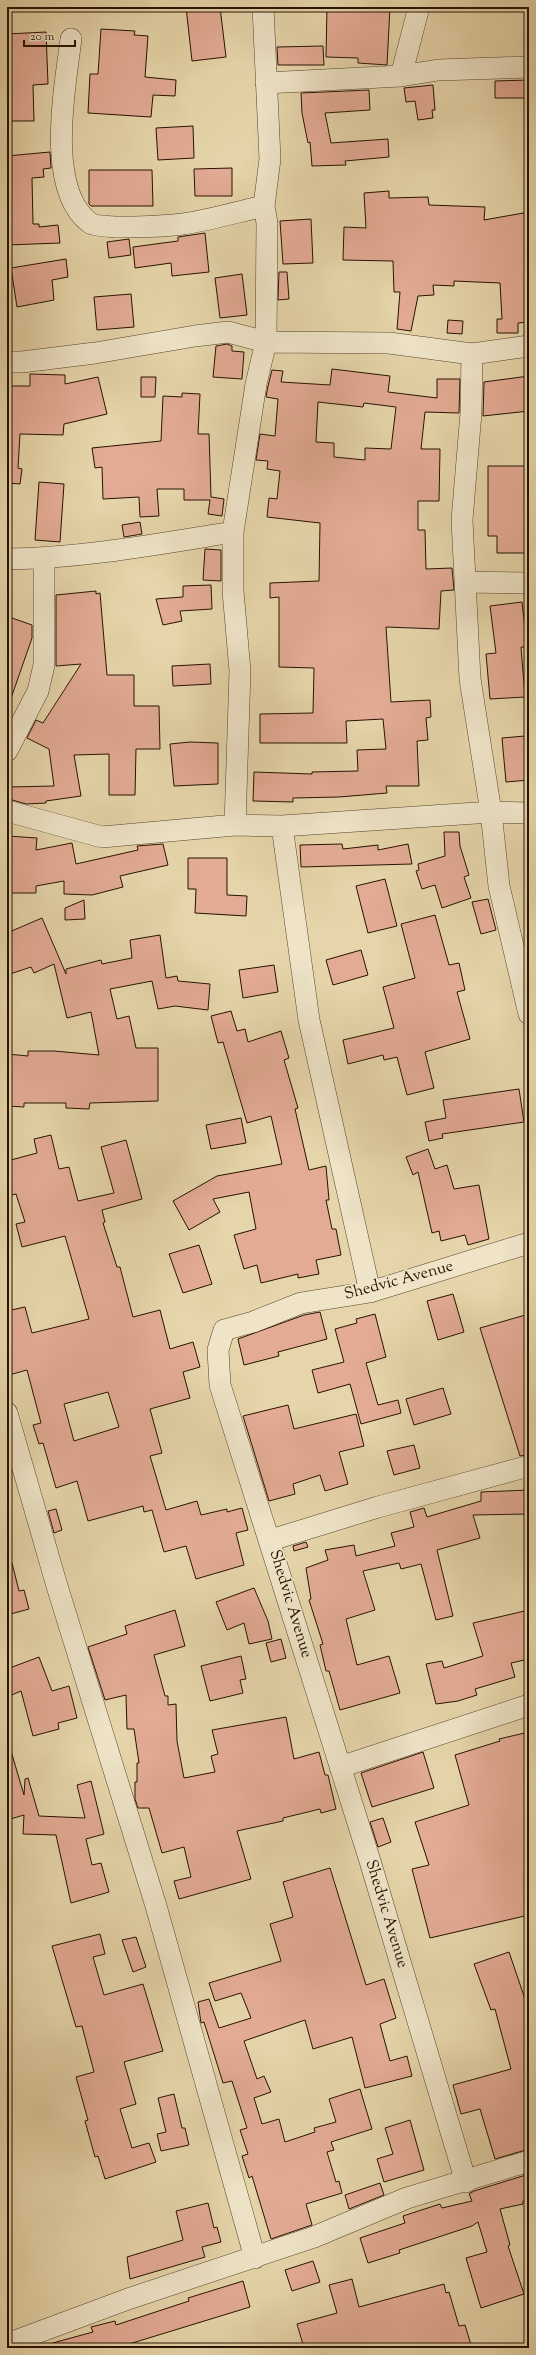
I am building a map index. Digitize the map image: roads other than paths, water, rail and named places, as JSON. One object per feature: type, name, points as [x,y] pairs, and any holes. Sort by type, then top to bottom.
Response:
[{"type":"street","points":[[234,825],[240,671],[233,591],[233,532],[256,384],[266,342],[267,223],[264,206],[270,159],[263,7]]},
{"type":"street","points":[[402,76],[419,7]]},
{"type":"street","points":[[71,39],[60,136],[69,196],[78,211],[91,224],[115,227],[184,224],[264,206]]},
{"type":"street","points":[[266,82],[402,76],[438,70],[529,67]]},
{"type":"street","points":[[7,362],[22,362],[95,353],[228,332],[266,342],[389,343],[472,354],[529,346]]},
{"type":"street","points":[[472,354],[471,413],[462,520],[470,679],[491,812],[499,886],[529,1014]]},
{"type":"street","points":[[7,559],[44,558],[134,548],[233,532]]},
{"type":"street","points":[[7,751],[38,691],[44,665],[44,558]]},
{"type":"street","points":[[466,582],[529,584]]},
{"type":"street","points":[[7,811],[102,837],[234,825],[282,826],[491,812],[529,813]]},
{"type":"street","points":[[282,826],[309,1020],[370,1292]]},
{"type":"street","name":"Shedvic Avenue","points":[[466,2182],[271,1540],[220,1386],[218,1350],[224,1330],[253,1322],[301,1303],[370,1292],[529,1243]]},
{"type":"street","points":[[7,1413],[57,1586],[156,1906],[255,2258]]},
{"type":"street","points":[[271,1540],[378,1507],[529,1466]]},
{"type":"street","points":[[340,1766],[529,1704]]},
{"type":"street","points":[[7,2344],[128,2299],[255,2258],[314,2237],[407,2198],[466,2182],[529,2161]]}]
